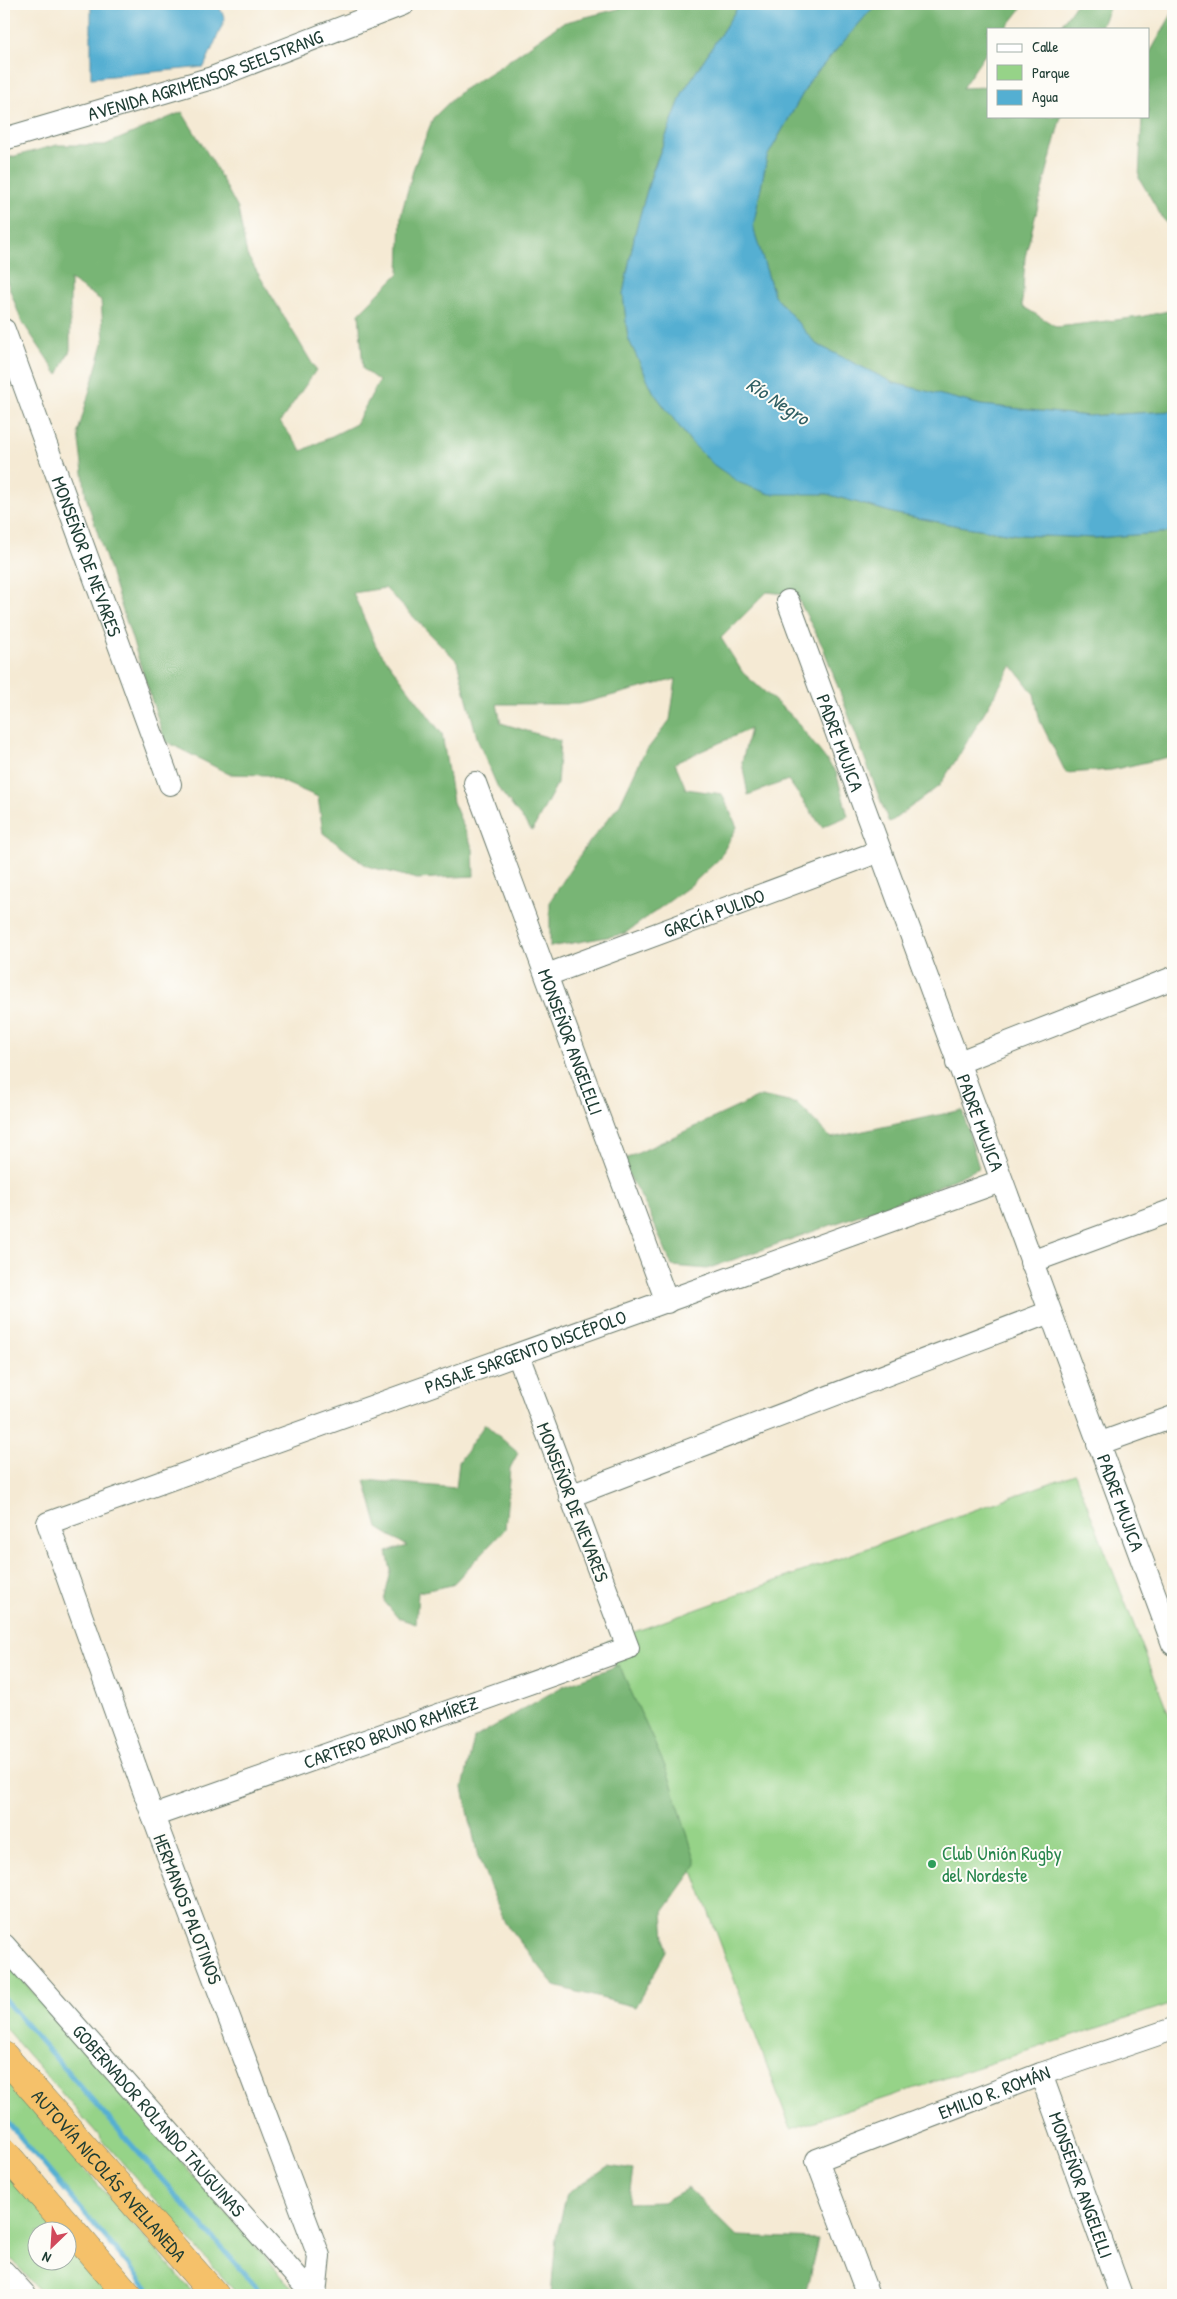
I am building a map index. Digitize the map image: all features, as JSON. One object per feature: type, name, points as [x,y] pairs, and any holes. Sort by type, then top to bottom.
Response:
[{"type":"highway","name":"AUTOVÍA NICOLÁS AVELLANEDA","points":[[4,2056],[215,2295]]},
{"type":"highway","points":[[4,2152],[128,2295]]},
{"type":"street","name":"AVENIDA AGRIMENSOR SEELSTRANG","points":[[4,139],[212,78],[404,4]]},
{"type":"street","name":"MONSEÑOR DE NEVARES","points":[[4,330],[170,784]]},
{"type":"street","name":"PADRE MUJICA","points":[[788,601],[1173,1644]]},
{"type":"street","name":"MONSEÑOR ANGELELLI","points":[[475,783],[667,1302]]},
{"type":"street","name":"GARCÍA PULIDO","points":[[547,975],[880,850]]},
{"type":"street","points":[[957,1063],[1173,978]]},
{"type":"street","name":"PASAJE SARGENTO DISCÉPOLO","points":[[48,1523],[518,1356],[1001,1181]]},
{"type":"street","points":[[1031,1262],[1173,1210]]},
{"type":"street","points":[[570,1496],[1050,1312]]},
{"type":"street","name":"MONSEÑOR DE NEVARES","points":[[518,1356],[628,1648]]},
{"type":"street","points":[[1098,1444],[1173,1417]]},
{"type":"street","name":"HERMANOS PALOTINOS","points":[[48,1523],[153,1816],[319,2256],[314,2295]]},
{"type":"street","name":"CARTERO BRUNO RAMÍREZ","points":[[153,1816],[628,1648]]},
{"type":"street","name":"GOBERNADOR ROLANDO TAUGUINAS","points":[[4,1945],[314,2295]]},
{"type":"street","name":"EMILIO R. ROMÁN","points":[[868,2295],[816,2160],[1041,2074],[1173,2029]]},
{"type":"street","name":"MONSEÑOR ANGELELLI","points":[[1041,2074],[1120,2295]]},
{"type":"street","points":[[4,2272],[24,2295]]},
{"type":"green space","points":[[638,4],[740,4],[683,92],[652,172],[635,233],[623,294],[628,338],[654,393],[691,442],[714,465],[800,493],[827,494],[897,514],[1018,535],[1095,538],[1173,532],[1173,756],[1111,770],[1066,773],[1040,721],[1034,694],[1012,665],[939,786],[889,823],[823,647],[796,595],[767,592],[721,638],[743,673],[791,715],[836,772],[848,816],[822,827],[788,780],[748,795],[742,762],[750,729],[675,763],[686,789],[722,794],[737,827],[719,859],[690,886],[624,934],[550,947],[550,901],[584,849],[620,804],[643,755],[670,720],[676,679],[579,704],[497,704],[501,723],[560,741],[557,784],[532,831],[498,788],[478,741],[457,661],[385,588],[353,593],[376,646],[442,734],[453,802],[473,849],[474,876],[417,879],[367,866],[323,833],[318,797],[267,775],[229,774],[165,741],[86,497],[78,432],[104,340],[101,300],[70,280],[70,350],[58,375],[21,320],[4,273],[4,159],[57,145],[105,145],[182,112],[214,164],[238,209],[247,255],[316,370],[280,422],[302,451],[356,424],[379,381],[363,369],[359,313],[399,273],[401,215],[414,167],[433,118],[461,91],[501,66],[562,23]]},
{"type":"green space","points":[[879,4],[1025,4],[1006,28],[987,28],[987,51],[962,88],[987,87],[987,118],[1060,118],[1025,257],[1022,306],[1057,327],[1140,317],[1173,310],[1173,411],[1088,416],[981,405],[893,383],[816,344],[774,295],[753,227],[767,157],[811,79],[870,11]]},
{"type":"green space","points":[[1076,4],[1111,4],[1100,28],[1059,28]]},
{"type":"green space","points":[[1173,12],[1173,229],[1163,219],[1139,178],[1142,118],[1150,118],[1150,52]]},
{"type":"green space","points":[[761,1096],[798,1104],[831,1138],[962,1110],[979,1168],[930,1190],[707,1269],[672,1266],[648,1210],[621,1161]]},
{"type":"green space","points":[[485,1424],[518,1453],[510,1468],[505,1529],[452,1585],[418,1592],[416,1624],[398,1618],[384,1601],[391,1571],[387,1552],[407,1546],[378,1528],[365,1480],[456,1488],[459,1462]]},
{"type":"green space","name":"Club Unión Rugby del Nordeste","points":[[1075,1474],[1173,1725],[1173,2003],[791,2129],[606,1642]]},
{"type":"green space","points":[[619,1665],[668,1773],[697,1865],[663,1912],[666,1952],[635,2007],[555,1986],[505,1923],[478,1857],[463,1788],[474,1738],[563,1686]]},
{"type":"green space","points":[[4,1959],[298,2295],[238,2295],[4,2027]]},
{"type":"green space","points":[[4,2078],[195,2295],[156,2295],[4,2119]]},
{"type":"green space","points":[[608,2166],[633,2170],[628,2203],[663,2202],[688,2188],[737,2236],[818,2239],[805,2295],[551,2295],[556,2238],[567,2194]]},
{"type":"green space","points":[[4,2168],[52,2222],[28,2222],[28,2272],[78,2272],[78,2250],[117,2295],[43,2295],[4,2250]]},
{"type":"water","points":[[91,4],[218,4],[225,19],[204,67],[91,78]]},
{"type":"water","name":"Río Negro","points":[[740,4],[879,4],[870,11],[811,79],[767,157],[753,227],[774,295],[816,344],[894,383],[981,405],[1088,416],[1173,411],[1173,532],[1095,538],[1019,535],[897,514],[827,494],[770,494],[740,483],[714,465],[691,442],[654,393],[628,338],[623,294],[635,233],[652,173],[683,92]]},
{"type":"waterway","points":[[4,1999],[263,2295]]},
{"type":"waterway","points":[[4,2118],[154,2295]]},
{"type":"place","name":"Club Unión Rugby del Nordeste","points":[[932,1864]]}]
